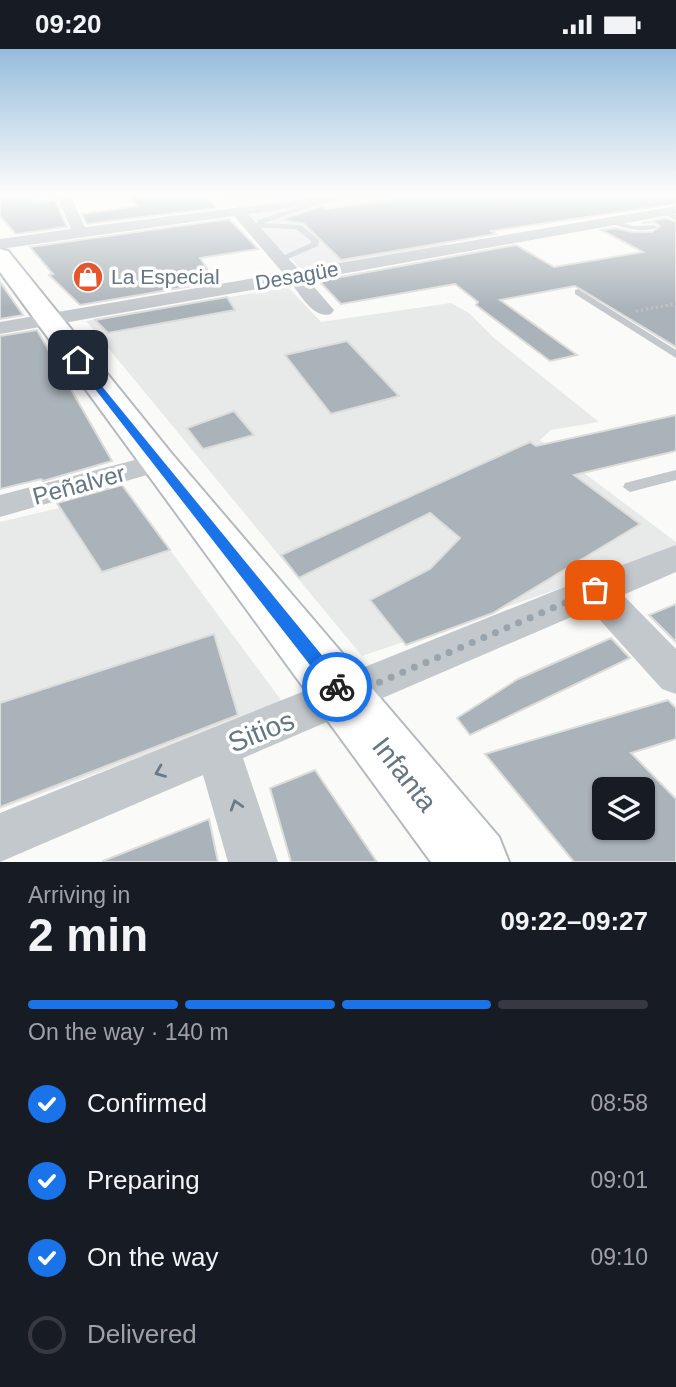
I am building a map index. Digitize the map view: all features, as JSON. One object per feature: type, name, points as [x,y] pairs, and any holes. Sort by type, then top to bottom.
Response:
[{"type":"main road","name":"Infanta","points":[[0,256],[158,464],[474,862]]},
{"type":"street","points":[[0,244],[80,233]]},
{"type":"street","points":[[257,233],[324,310]]},
{"type":"street","name":"Desagüe","points":[[0,328],[549,233]]},
{"type":"street","name":"Peñalver","points":[[0,506],[158,464]]},
{"type":"street","name":"Sitios","points":[[0,838],[676,558]]},
{"type":"street","points":[[595,590],[676,676]]},
{"type":"street","points":[[218,749],[253,862]]},
{"type":"lane","points":[[279,259],[315,244],[315,240],[306,233]]},
{"type":"lane","points":[[295,241],[303,249]]},
{"type":"lane","points":[[578,292],[676,355]]},
{"type":"lane","points":[[630,487],[676,475]]},
{"type":"path","points":[[613,315],[676,304]]},
{"type":"shaded area","points":[[263,233],[429,233],[450,246],[304,271]]},
{"type":"shaded area","points":[[288,287],[321,322],[451,303],[469,313],[494,338],[599,422],[551,430],[540,440],[676,542],[676,549],[362,656],[86,321]]},
{"type":"shaded area","points":[[127,492],[284,704],[0,809],[0,522]]},
{"type":"building","points":[[130,233],[242,233],[258,249],[200,258],[216,282],[80,305],[49,275],[53,274],[30,247]]},
{"type":"building","points":[[313,233],[496,234],[341,260]]},
{"type":"building","points":[[607,233],[676,233],[676,347],[575,286],[500,300],[577,355],[550,361],[476,305],[478,302],[455,284],[341,304],[319,281],[516,245],[554,267],[643,252]]},
{"type":"building","points":[[0,282],[23,315],[0,319]]},
{"type":"building","points":[[227,297],[235,310],[108,333],[95,320]]},
{"type":"building","points":[[37,330],[112,461],[43,481],[41,479],[0,489],[0,336]]},
{"type":"building","points":[[347,341],[399,396],[331,414],[285,355]]},
{"type":"building","points":[[234,411],[254,435],[203,449],[187,428]]},
{"type":"building","points":[[676,415],[676,451],[574,475],[640,524],[493,613],[406,645],[370,600],[430,569],[460,538],[430,513],[299,578],[281,555],[530,442],[536,446]]},
{"type":"building","points":[[122,485],[170,550],[102,572],[57,503]]},
{"type":"building","points":[[676,604],[676,642],[649,615]]},
{"type":"building","points":[[214,634],[238,715],[0,807],[0,703]]},
{"type":"building","points":[[611,638],[630,658],[470,735],[457,718],[518,679]]},
{"type":"building","points":[[668,700],[676,708],[676,739],[631,753],[654,777],[592,777],[592,840],[655,840],[655,778],[676,799],[676,862],[574,862],[485,754]]},
{"type":"building","points":[[315,770],[377,862],[291,862],[270,788]]},
{"type":"building","points":[[209,819],[218,862],[103,862],[103,861]]},
{"type":"way so far","points":[[337,687],[345,697],[595,590]]},
{"type":"place","name":"La Especial","points":[[88,277]]},
{"type":"route","points":[[78,360],[337,687]]}]
